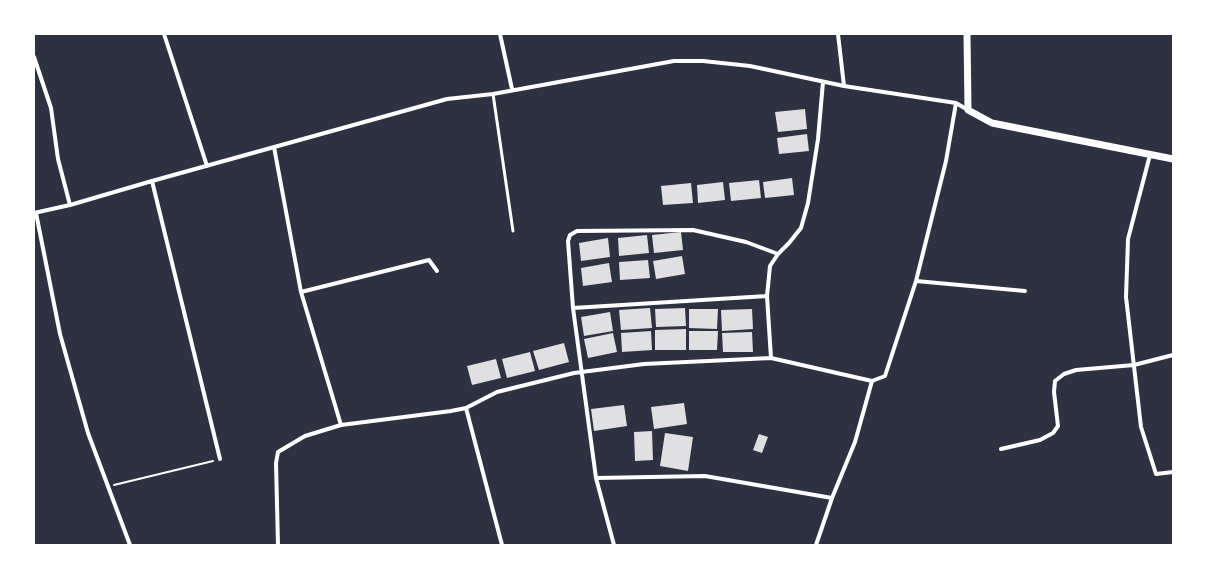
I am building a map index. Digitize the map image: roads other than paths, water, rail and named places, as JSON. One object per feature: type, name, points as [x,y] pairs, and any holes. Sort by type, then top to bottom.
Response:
[{"type":"street","points":[[164,34],[207,166]]},
{"type":"street","points":[[500,34],[512,90]]},
{"type":"street","points":[[838,34],[844,86]]},
{"type":"street","points":[[968,34],[968,110]]},
{"type":"street","points":[[34,57],[51,108],[58,159],[70,205]]},
{"type":"street","points":[[130,545],[88,433],[60,334],[35,213],[70,205],[446,99],[493,94],[674,61],[703,61],[750,66],[844,86],[956,103],[992,123],[1173,159]]},
{"type":"street","points":[[771,358],[767,296],[770,266],[778,254],[801,228],[808,203],[818,139],[823,82]]},
{"type":"street","points":[[278,545],[276,462],[278,452],[305,436],[341,425],[466,408],[497,392],[582,371],[644,364],[771,358],[872,381],[884,376],[916,281],[946,161],[956,103]]},
{"type":"street","points":[[274,147],[301,292],[341,425]]},
{"type":"street","points":[[1150,155],[1128,239],[1126,297],[1141,428],[1156,474],[1173,472]]},
{"type":"street","points":[[152,181],[220,459]]},
{"type":"street","points":[[614,545],[596,478],[572,308],[568,241],[570,234],[577,231],[693,230],[746,242],[778,254]]},
{"type":"street","points":[[301,292],[429,260],[437,271]]},
{"type":"street","points":[[916,281],[1025,291]]},
{"type":"street","points":[[572,308],[767,296]]},
{"type":"street","points":[[1001,450],[1040,440],[1054,433],[1058,426],[1054,392],[1055,381],[1064,374],[1076,370],[1134,365],[1173,356]]},
{"type":"street","points":[[816,545],[832,498],[855,442],[872,381]]},
{"type":"street","points":[[466,408],[502,545]]},
{"type":"street","points":[[596,478],[705,476],[832,498]]},
{"type":"lane","points":[[493,94],[513,231]]}]
